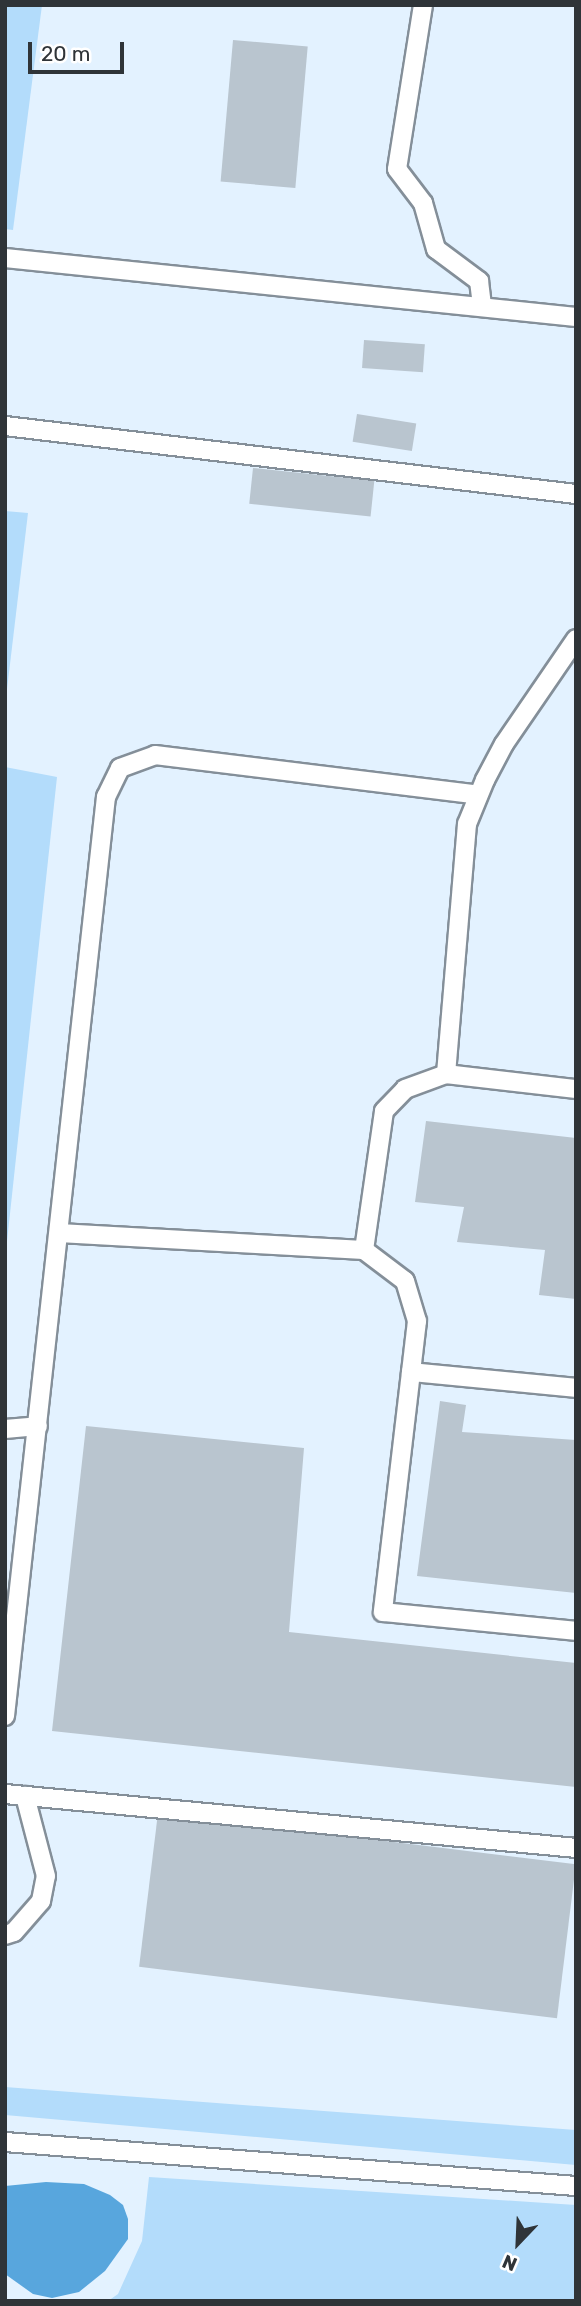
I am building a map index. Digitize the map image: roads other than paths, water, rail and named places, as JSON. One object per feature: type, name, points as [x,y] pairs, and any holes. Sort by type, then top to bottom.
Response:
[{"type":"lane","points":[[423,5],[397,169],[423,203],[436,249],[479,281],[482,307]]},
{"type":"lane","points":[[5,258],[576,317]]},
{"type":"lane","points":[[5,426],[576,495]]},
{"type":"lane","points":[[446,1074],[467,824],[504,744],[576,639]]},
{"type":"lane","points":[[5,1717],[106,796],[120,768],[155,755],[479,795]]},
{"type":"lane","points":[[364,1250],[384,1111],[405,1089],[446,1074],[576,1089]]},
{"type":"lane","points":[[59,1233],[364,1250],[405,1281],[417,1321],[383,1612],[576,1630]]},
{"type":"lane","points":[[411,1372],[576,1388]]},
{"type":"lane","points":[[5,1429],[38,1426]]},
{"type":"lane","points":[[5,1794],[576,1848]]},
{"type":"lane","points":[[5,1935],[14,1932],[41,1901],[46,1875],[32,1831],[25,1796]]},
{"type":"lane","points":[[5,2142],[576,2186]]},
{"type":"water","points":[[46,2182],[84,2184],[110,2195],[123,2205],[128,2219],[128,2239],[105,2271],[79,2292],[52,2298],[33,2294],[5,2274],[5,2186]]}]
